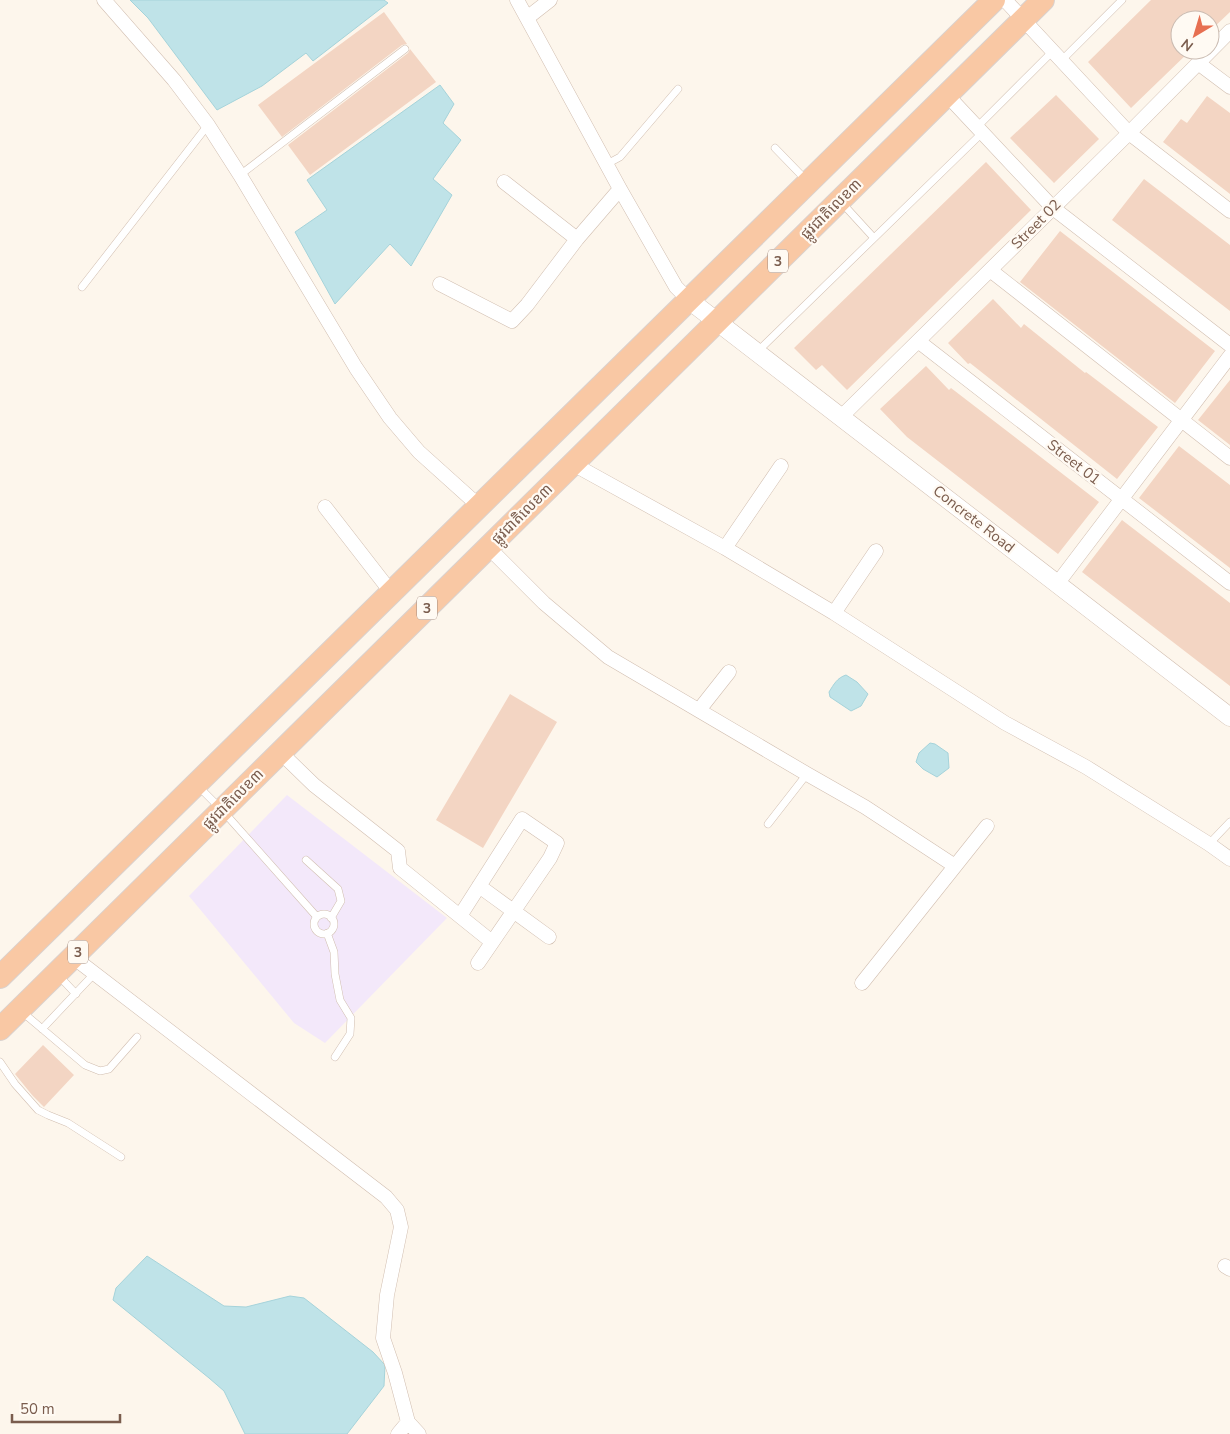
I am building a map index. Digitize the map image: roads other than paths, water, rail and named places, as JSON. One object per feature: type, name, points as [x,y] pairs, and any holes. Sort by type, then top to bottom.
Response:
[{"type":"highway","name":"3","points":[[0,977],[994,0]]},
{"type":"highway","name":"ផ្លូវជាតិលេខ៣","points":[[0,1029],[1043,0]]},
{"type":"street","points":[[104,0],[174,80],[208,125],[356,368],[390,418],[419,452],[479,506]]},
{"type":"street","points":[[517,0],[676,287],[689,300]]},
{"type":"street","points":[[527,18],[550,0]]},
{"type":"street","points":[[1004,0],[1024,19],[1129,133],[1230,211]]},
{"type":"street","name":"Street 02","points":[[841,417],[1230,31]]},
{"type":"street","points":[[1198,63],[1230,87]]},
{"type":"street","points":[[947,95],[1053,208],[1230,345]]},
{"type":"street","points":[[504,182],[577,239]]},
{"type":"street","points":[[440,284],[512,321],[527,305],[577,239],[620,189]]},
{"type":"street","points":[[990,270],[1230,458]]},
{"type":"street","name":"Concrete Road","points":[[689,300],[1230,717]]},
{"type":"street","name":"Street 01","points":[[918,341],[1230,583]]},
{"type":"street","points":[[1057,584],[1230,356]]},
{"type":"street","points":[[573,464],[725,548],[834,613],[1006,723],[1086,767],[1210,844],[1230,859]]},
{"type":"street","points":[[725,548],[781,466]]},
{"type":"street","points":[[325,507],[391,592]]},
{"type":"street","points":[[488,547],[544,603],[608,657],[865,807],[955,866]]},
{"type":"street","points":[[834,613],[876,551]]},
{"type":"street","points":[[699,710],[730,672]]},
{"type":"street","points":[[280,752],[314,785],[398,851],[400,868],[492,942]]},
{"type":"street","points":[[460,916],[522,819],[557,842],[550,858],[478,963]]},
{"type":"street","points":[[862,982],[987,826]]},
{"type":"street","points":[[479,886],[549,937]]},
{"type":"street","points":[[72,957],[386,1198],[397,1210],[401,1227],[387,1295],[383,1338],[408,1422],[419,1434]]},
{"type":"street","points":[[398,1434],[408,1422]]},
{"type":"lane","points":[[757,352],[874,238],[979,130],[1057,56],[1122,0]]},
{"type":"lane","points":[[240,175],[405,49]]},
{"type":"lane","points":[[607,164],[620,157],[678,89]]},
{"type":"lane","points":[[82,287],[208,125]]},
{"type":"lane","points":[[775,148],[809,182]]},
{"type":"lane","points":[[840,201],[874,238]]},
{"type":"lane","points":[[768,824],[807,774]]},
{"type":"lane","points":[[196,784],[222,810],[317,917]]},
{"type":"lane","points":[[1210,844],[1230,822]]},
{"type":"lane","points":[[306,860],[338,889],[341,901],[331,918]]},
{"type":"lane","points":[[324,914],[331,918],[333,922],[333,927],[327,934],[322,934],[315,929],[317,917],[324,914]]},
{"type":"lane","points":[[327,934],[334,952],[335,974],[340,1000],[351,1018],[350,1034],[335,1057]]},
{"type":"lane","points":[[56,973],[76,994]]},
{"type":"lane","points":[[42,1029],[94,974]]},
{"type":"lane","points":[[20,1009],[85,1066],[100,1071],[109,1069],[137,1036]]},
{"type":"lane","points":[[0,1062],[15,1084],[38,1110],[48,1116],[68,1123],[120,1157]]},
{"type":"water","points":[[130,0],[384,0],[388,3],[313,61],[306,53],[262,86],[217,110],[148,18]]},
{"type":"water","points":[[440,85],[454,104],[443,123],[461,140],[433,179],[452,195],[411,266],[390,244],[335,304],[295,232],[327,210],[307,180]]},
{"type":"water","points":[[846,675],[857,682],[868,694],[861,706],[851,711],[830,697],[829,692],[838,680]]},
{"type":"water","points":[[930,743],[935,744],[948,753],[949,768],[937,777],[923,769],[916,762],[919,753]]},
{"type":"water","points":[[147,1256],[224,1306],[246,1307],[290,1296],[304,1298],[373,1352],[385,1365],[384,1386],[347,1434],[245,1434],[224,1391],[113,1300],[116,1288]]}]
